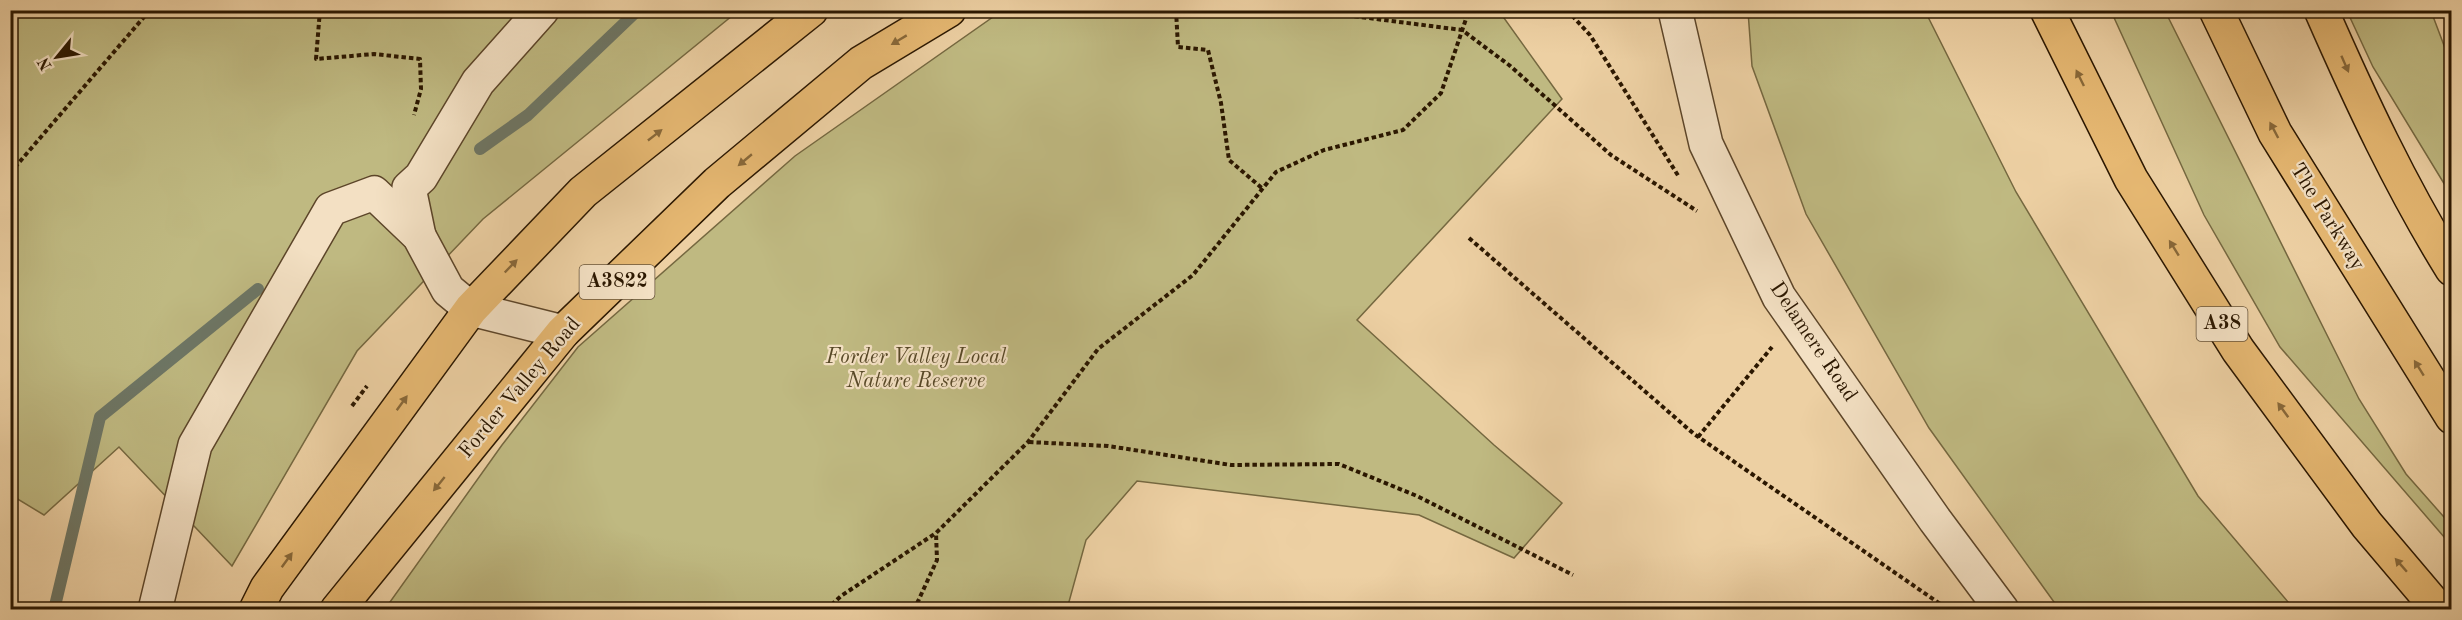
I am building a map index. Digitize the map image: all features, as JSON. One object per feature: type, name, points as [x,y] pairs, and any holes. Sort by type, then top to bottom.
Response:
[{"type":"main road","points":[[256,609],[267,588],[471,309],[583,192],[812,10]]},
{"type":"main road","name":"Forder Valley Road","points":[[337,609],[563,332],[717,183],[861,63],[949,10]]},
{"type":"main road","name":"A38","points":[[2047,10],[2131,179],[2238,350],[2367,525],[2439,609]]},
{"type":"main road","name":"The Parkway","points":[[2216,10],[2275,133],[2451,417]]},
{"type":"main road","points":[[2321,10],[2368,114],[2451,270]]},
{"type":"street","points":[[419,237],[409,188],[421,177],[477,82],[542,10]]},
{"type":"street","name":"Delamere Road","points":[[1675,10],[1706,144],[1779,297],[1935,520],[2002,609]]},
{"type":"street","points":[[155,609],[195,445],[331,209],[374,193],[419,237],[448,290],[471,309],[563,332]]},
{"type":"path","points":[[10,173],[150,10]]},
{"type":"path","points":[[320,10],[316,59],[374,54],[420,60],[421,89],[413,119]]},
{"type":"path","points":[[1176,10],[1178,47],[1208,50],[1221,103],[1229,160],[1263,189]]},
{"type":"path","points":[[1333,10],[1345,15],[1462,30],[1509,64],[1611,155],[1700,213]]},
{"type":"path","points":[[826,609],[841,596],[936,533],[1028,442],[1098,349],[1193,274],[1276,172],[1324,150],[1403,130],[1441,93],[1469,10]]},
{"type":"path","points":[[1567,10],[1590,34],[1675,171]]},
{"type":"path","points":[[1469,238],[1698,437],[1949,609]]},
{"type":"path","points":[[1698,437],[1778,341]]},
{"type":"path","points":[[1028,442],[1108,446],[1231,465],[1339,464],[1417,496],[1573,575]]},
{"type":"path","points":[[914,609],[937,560],[936,533]]},
{"type":"green space","name":"Forder Valley Local Nature Reserve","points":[[1003,10],[1499,11],[1562,99],[1357,320],[1494,445],[1562,503],[1514,558],[1419,515],[1137,481],[1086,540],[1067,609],[385,609],[502,445],[578,347],[795,156]]},
{"type":"green space","points":[[10,11],[738,11],[483,219],[357,351],[232,566],[119,447],[44,515],[11,495]]},
{"type":"green space","points":[[1748,11],[1925,11],[2016,192],[2198,496],[2294,609],[2059,609],[1929,428],[1806,214],[1752,66]]},
{"type":"green space","points":[[2111,11],[2165,11],[2359,399],[2406,474],[2451,525],[2451,545],[2280,347],[2204,215]]},
{"type":"green space","points":[[2347,11],[2431,11],[2451,64],[2451,195],[2373,67]]},
{"type":"waterway","points":[[480,149],[528,115],[638,10]]},
{"type":"waterway","points":[[54,610],[100,417],[258,289]]}]
